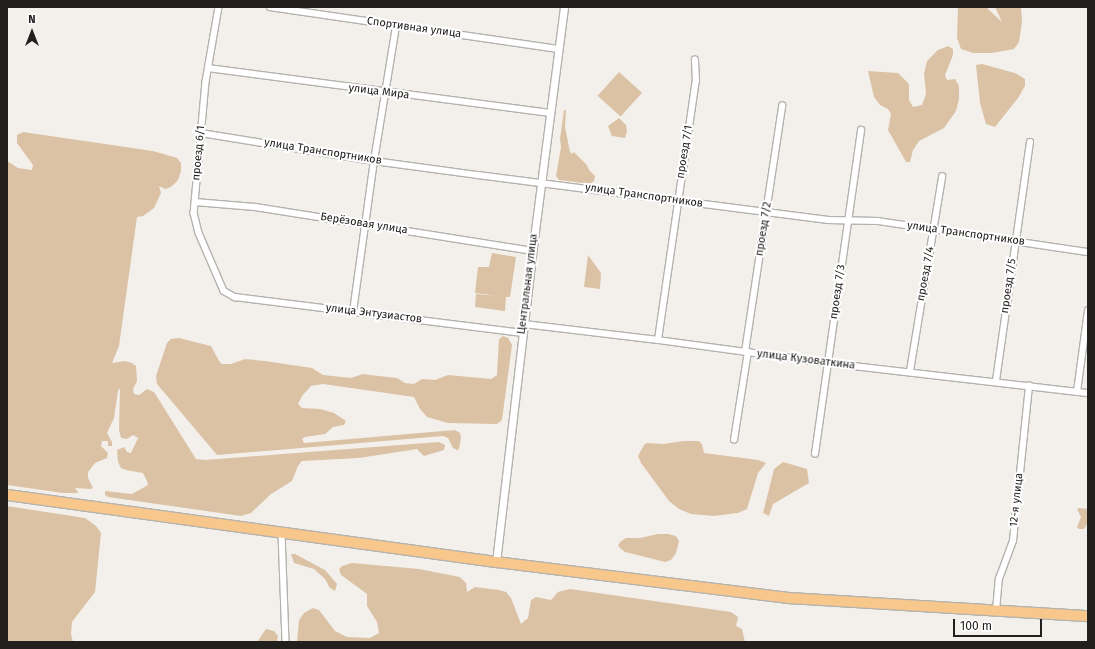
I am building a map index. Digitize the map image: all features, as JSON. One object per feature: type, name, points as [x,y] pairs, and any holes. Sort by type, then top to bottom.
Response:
[{"type":"highway","points":[[7,495],[496,562],[790,598],[1088,616]]},
{"type":"street","name":"проезд 6/1","points":[[219,7],[208,68],[195,202],[197,225],[226,294]]},
{"type":"street","name":"Спортивная улица","points":[[270,7],[558,49]]},
{"type":"street","name":"Центральная улица","points":[[496,562],[532,251],[564,7]]},
{"type":"street","points":[[353,312],[384,92],[396,26]]},
{"type":"street","name":"проезд 7/1","points":[[658,340],[696,81],[695,60]]},
{"type":"street","name":"улица Мира","points":[[208,68],[550,113]]},
{"type":"street","name":"проезд 7/2","points":[[734,440],[782,106]]},
{"type":"street","name":"проезд 7/3","points":[[815,454],[861,130]]},
{"type":"street","name":"улица Транспортников","points":[[201,133],[374,161],[678,200],[767,213],[848,221],[878,221],[1088,252]]},
{"type":"street","name":"проезд 7/5","points":[[996,381],[1030,142]]},
{"type":"street","name":"проезд 7/4","points":[[910,371],[942,177]]},
{"type":"street","name":"Берёзовая улица","points":[[195,202],[255,207],[532,251]]},
{"type":"street","name":"улица Энтузиастов","points":[[226,294],[235,297],[523,333]]},
{"type":"street","points":[[1077,392],[1088,311]]},
{"type":"street","name":"улица Кузоваткина","points":[[524,324],[828,363],[910,371],[1088,393]]},
{"type":"street","name":"12-я улица","points":[[996,611],[999,579],[1013,541],[1029,386]]},
{"type":"street","points":[[282,533],[286,642]]},
{"type":"shaded area","points":[[958,7],[986,7],[1002,22],[995,7],[1021,7],[1022,22],[1019,42],[1014,49],[992,53],[973,53],[961,49],[957,38]]},
{"type":"shaded area","points":[[948,46],[953,49],[953,55],[945,75],[947,80],[955,79],[959,86],[959,99],[956,111],[944,128],[919,141],[913,150],[910,162],[906,162],[888,130],[891,114],[888,109],[880,105],[874,97],[868,71],[898,73],[909,84],[909,100],[913,107],[922,105],[926,94],[924,74],[927,61],[938,50]]},
{"type":"shaded area","points":[[982,64],[1015,73],[1025,79],[1025,86],[1018,98],[995,127],[986,124],[980,103],[976,65]]},
{"type":"shaded area","points":[[619,72],[642,93],[621,117],[598,96]]},
{"type":"shaded area","points":[[564,110],[566,110],[565,127],[570,152],[572,154],[574,152],[587,165],[589,170],[595,176],[594,181],[590,184],[559,180],[556,176],[561,147],[560,139]]},
{"type":"shaded area","points":[[619,118],[626,125],[627,131],[625,138],[612,136],[608,126]]},
{"type":"shaded area","points":[[23,132],[153,151],[177,158],[181,163],[181,171],[178,180],[171,187],[165,189],[159,186],[161,193],[154,208],[143,216],[137,217],[119,346],[112,363],[125,361],[136,366],[137,381],[133,389],[134,394],[139,395],[147,389],[154,392],[196,459],[205,460],[439,442],[445,445],[444,450],[424,456],[417,449],[359,458],[302,461],[298,466],[292,481],[271,494],[251,513],[241,516],[108,497],[105,495],[105,491],[132,494],[148,485],[143,473],[121,468],[118,462],[117,450],[124,447],[127,452],[131,453],[138,438],[133,435],[127,439],[121,438],[119,430],[120,388],[118,391],[114,418],[107,433],[112,442],[112,446],[108,446],[108,441],[102,441],[101,446],[108,453],[107,458],[95,463],[88,472],[88,478],[93,488],[75,488],[78,492],[77,493],[63,493],[7,485],[7,161],[18,168],[32,170],[33,165],[17,143],[17,135]]},
{"type":"shaded area","points":[[492,253],[516,257],[510,297],[506,297],[505,311],[475,307],[476,294],[498,296],[475,293],[478,267],[489,267]]},
{"type":"shaded area","points":[[588,255],[601,273],[600,289],[584,287]]},
{"type":"shaded area","points":[[503,336],[508,338],[512,345],[502,420],[497,424],[448,423],[427,417],[420,409],[414,397],[323,384],[311,386],[302,396],[298,404],[302,408],[320,409],[334,413],[346,421],[344,425],[333,427],[325,434],[305,437],[302,439],[304,443],[455,430],[460,433],[461,437],[459,449],[457,450],[453,448],[448,438],[443,436],[217,455],[157,384],[156,376],[167,343],[171,339],[179,338],[211,346],[222,364],[231,364],[245,359],[265,361],[312,368],[323,375],[351,378],[363,374],[397,378],[405,383],[414,384],[422,379],[435,380],[448,375],[491,379],[497,375],[499,339]]},
{"type":"shaded area","points":[[684,441],[699,441],[702,444],[704,453],[758,460],[766,463],[758,473],[747,509],[738,513],[714,516],[691,514],[679,509],[669,501],[641,463],[638,456],[644,445],[647,443],[663,444]]},
{"type":"shaded area","points":[[783,462],[807,469],[809,483],[773,504],[769,516],[763,513],[774,469]]},
{"type":"shaded area","points":[[7,506],[85,518],[96,526],[101,533],[95,592],[72,622],[71,634],[73,642],[7,642]]},
{"type":"shaded area","points":[[1077,509],[1088,509],[1088,523],[1084,529],[1079,529],[1077,527],[1081,517]]},
{"type":"shaded area","points":[[658,534],[676,536],[679,541],[676,553],[671,560],[665,562],[625,552],[618,546],[620,542],[626,538],[640,538]]},
{"type":"shaded area","points":[[291,554],[295,554],[325,570],[337,584],[335,591],[330,588],[325,579],[314,569],[294,563]]},
{"type":"shaded area","points":[[352,563],[419,569],[460,577],[466,583],[467,592],[475,587],[506,592],[511,598],[521,624],[528,618],[531,600],[536,597],[551,600],[558,592],[570,589],[731,612],[738,617],[736,626],[742,629],[745,642],[297,642],[299,620],[304,613],[313,608],[319,610],[335,631],[347,637],[370,638],[379,633],[377,622],[367,606],[367,594],[341,575],[339,569],[342,566]]},
{"type":"shaded area","points":[[266,629],[274,631],[278,636],[277,642],[257,642]]}]
